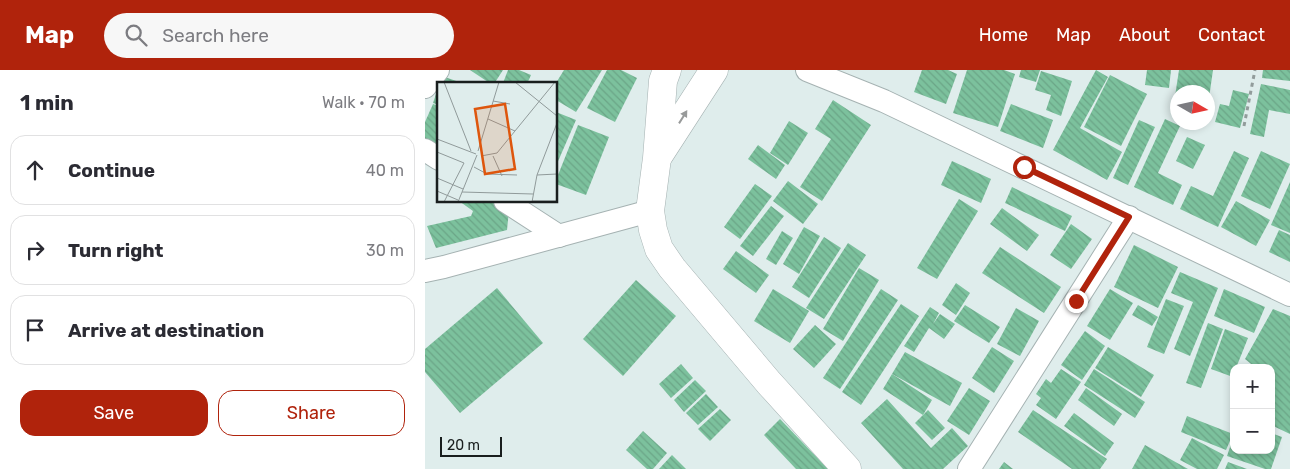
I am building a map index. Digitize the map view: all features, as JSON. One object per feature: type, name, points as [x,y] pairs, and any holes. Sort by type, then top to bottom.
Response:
[{"type":"street","points":[[425,87],[438,70]]},
{"type":"street","points":[[667,70],[663,80],[657,158],[650,211],[659,249],[672,268],[769,383],[847,469]]},
{"type":"street","points":[[699,70],[713,70]]},
{"type":"street","points":[[657,158],[713,70]]},
{"type":"street","points":[[807,70],[884,101],[1290,295]]},
{"type":"street","points":[[425,150],[437,158]]},
{"type":"street","points":[[507,202],[559,236]]},
{"type":"street","points":[[425,271],[650,211]]},
{"type":"street","points":[[969,469],[1129,217]]},
{"type":"path","points":[[1244,126],[1255,70]]},
{"type":"building","points":[[470,70],[503,70],[495,82],[488,82]]},
{"type":"building","points":[[508,70],[519,70],[531,75],[528,82],[503,82]]},
{"type":"building","points":[[564,70],[602,70],[576,112],[557,101],[557,82]]},
{"type":"building","points":[[607,70],[621,70],[637,78],[615,122],[587,108]]},
{"type":"building","points":[[922,70],[948,70],[957,74],[946,104],[914,92]]},
{"type":"building","points":[[967,70],[1004,70],[1015,74],[998,127],[953,113]]},
{"type":"building","points":[[1021,70],[1040,70],[1036,82],[1019,77]]},
{"type":"building","points":[[1096,70],[1108,77],[1080,128],[1122,152],[1107,180],[1053,150]]},
{"type":"building","points":[[1147,70],[1171,70],[1169,88],[1145,85]]},
{"type":"building","points":[[1179,70],[1213,70],[1211,85],[1177,85]]},
{"type":"building","points":[[1263,70],[1290,70],[1290,81],[1262,78]]},
{"type":"building","points":[[1041,71],[1072,81],[1061,116],[1046,110],[1051,95],[1035,90]]},
{"type":"building","points":[[1110,75],[1147,94],[1121,146],[1084,127]]},
{"type":"building","points":[[442,76],[459,82],[440,82]]},
{"type":"building","points":[[1261,84],[1290,90],[1290,114],[1269,110],[1264,137],[1250,134]]},
{"type":"building","points":[[1233,90],[1249,94],[1240,128],[1215,122],[1220,104],[1229,106]]},
{"type":"building","points":[[437,91],[437,104],[433,103]]},
{"type":"building","points":[[833,100],[871,125],[822,201],[800,187],[831,139],[815,129]]},
{"type":"building","points":[[433,104],[437,105],[437,148],[425,143],[425,122]]},
{"type":"building","points":[[1011,104],[1053,120],[1043,148],[1000,131]]},
{"type":"building","points":[[557,112],[576,120],[557,164]]},
{"type":"building","points":[[1165,119],[1170,121],[1170,130],[1178,130],[1158,173],[1182,185],[1173,205],[1134,187]]},
{"type":"building","points":[[1139,120],[1155,127],[1128,185],[1113,178]]},
{"type":"building","points":[[789,121],[808,133],[788,165],[770,153]]},
{"type":"building","points":[[578,125],[609,137],[586,195],[557,184],[557,178]]},
{"type":"building","points":[[1187,137],[1205,145],[1193,169],[1176,161]]},
{"type":"building","points":[[758,145],[785,165],[776,179],[748,159]]},
{"type":"building","points":[[1234,151],[1249,158],[1218,227],[1180,209],[1191,186],[1213,196]]},
{"type":"building","points":[[1261,151],[1290,164],[1270,209],[1241,196]]},
{"type":"building","points":[[952,161],[991,179],[981,203],[941,185]]},
{"type":"building","points":[[788,181],[818,204],[803,224],[773,201]]},
{"type":"building","points":[[1290,182],[1290,233],[1271,225]]},
{"type":"building","points":[[755,184],[772,196],[740,239],[724,227]]},
{"type":"building","points":[[1012,187],[1072,216],[1065,231],[1005,203]]},
{"type":"building","points":[[959,199],[978,211],[937,279],[917,268]]},
{"type":"building","points":[[1236,201],[1270,220],[1256,246],[1221,227]]},
{"type":"building","points":[[460,202],[497,202],[509,210],[507,230],[436,248],[427,226],[471,216],[473,211]]},
{"type":"building","points":[[771,206],[784,216],[753,256],[740,246]]},
{"type":"building","points":[[1002,208],[1039,235],[1027,251],[990,224]]},
{"type":"building","points":[[1071,224],[1092,239],[1071,269],[1050,255]]},
{"type":"building","points":[[804,227],[820,236],[799,274],[783,264]]},
{"type":"building","points":[[1279,230],[1290,235],[1290,262],[1269,252]]},
{"type":"building","points":[[782,231],[793,238],[776,265],[766,259]]},
{"type":"building","points":[[824,237],[841,248],[809,298],[792,287]]},
{"type":"building","points":[[848,243],[866,255],[824,319],[806,308]]},
{"type":"building","points":[[1134,245],[1178,267],[1158,308],[1114,287]]},
{"type":"building","points":[[1000,247],[1061,287],[1044,313],[982,273]]},
{"type":"building","points":[[736,251],[769,275],[756,293],[723,269]]},
{"type":"building","points":[[859,268],[879,280],[843,341],[823,329]]},
{"type":"building","points":[[1180,272],[1218,288],[1190,356],[1174,349],[1193,302],[1171,293]]},
{"type":"building","points":[[636,280],[676,316],[623,376],[583,339]]},
{"type":"building","points":[[956,283],[970,293],[956,315],[942,305]]},
{"type":"building","points":[[497,288],[543,343],[460,413],[425,372],[425,349]]},
{"type":"building","points":[[773,289],[809,311],[790,343],[754,321]]},
{"type":"building","points":[[881,289],[898,300],[840,389],[823,378]]},
{"type":"building","points":[[1110,289],[1133,303],[1110,340],[1087,326]]},
{"type":"building","points":[[1224,289],[1265,307],[1254,333],[1214,316]]},
{"type":"building","points":[[1166,299],[1184,306],[1164,354],[1147,347]]},
{"type":"building","points":[[901,304],[919,316],[861,405],[842,392]]},
{"type":"building","points":[[965,305],[1000,327],[989,343],[954,321]]},
{"type":"building","points":[[1138,305],[1158,317],[1152,326],[1132,315]]},
{"type":"building","points":[[930,307],[939,313],[933,324],[940,314],[955,324],[944,339],[929,328],[914,352],[904,346]]},
{"type":"building","points":[[1016,308],[1039,321],[1020,356],[997,344]]},
{"type":"building","points":[[1273,309],[1290,316],[1290,434],[1275,427],[1275,364],[1251,364],[1245,359]]},
{"type":"building","points":[[1208,323],[1223,329],[1201,388],[1186,383]]},
{"type":"building","points":[[815,325],[836,344],[814,368],[793,349]]},
{"type":"building","points":[[1225,329],[1248,338],[1238,364],[1230,364],[1230,376],[1211,369]]},
{"type":"building","points":[[1085,331],[1105,346],[1082,380],[1061,365]]},
{"type":"building","points":[[992,347],[1014,361],[994,393],[972,378]]},
{"type":"building","points":[[1108,347],[1154,375],[1141,397],[1095,368]]},
{"type":"building","points":[[905,352],[962,383],[950,406],[892,374]]},
{"type":"building","points":[[681,364],[693,378],[671,398],[659,384]]},
{"type":"building","points":[[1061,369],[1081,382],[1056,419],[1036,405],[1041,398],[1036,394],[1046,379],[1051,383]]},
{"type":"building","points":[[1094,369],[1145,402],[1135,418],[1084,385]]},
{"type":"building","points":[[892,374],[932,400],[923,415],[883,389]]},
{"type":"building","points":[[695,380],[706,391],[684,412],[674,400]]},
{"type":"building","points":[[969,388],[990,401],[969,435],[947,421]]},
{"type":"building","points":[[1086,388],[1122,414],[1114,426],[1078,400]]},
{"type":"building","points":[[706,394],[718,407],[698,425],[686,413]]},
{"type":"building","points":[[887,399],[931,448],[952,428],[968,446],[943,469],[903,469],[861,423]]},
{"type":"building","points":[[720,409],[731,420],[710,441],[698,429]]},
{"type":"building","points":[[928,410],[945,428],[932,440],[915,423]]},
{"type":"building","points":[[1033,410],[1107,459],[1100,469],[1072,469],[1018,432]]},
{"type":"building","points":[[1074,413],[1114,443],[1105,456],[1064,426]]},
{"type":"building","points":[[1187,416],[1230,433],[1230,441],[1226,450],[1181,432]]},
{"type":"building","points":[[780,419],[828,469],[796,469],[764,435]]},
{"type":"building","points":[[643,431],[667,453],[653,469],[647,469],[626,450]]},
{"type":"building","points":[[1275,434],[1282,437],[1271,469],[1265,469],[1227,456],[1230,447],[1230,454],[1275,454]]},
{"type":"building","points":[[1192,438],[1224,455],[1217,469],[1197,469],[1180,460]]},
{"type":"building","points":[[1145,445],[1188,469],[1132,469]]},
{"type":"building","points":[[672,455],[686,469],[659,469]]},
{"type":"building","points":[[1004,462],[1013,469],[999,469]]},
{"type":"building","points":[[1228,462],[1247,469],[1225,469]]},
{"type":"route","points":[[1024,167],[1129,217],[1076,301]]}]
